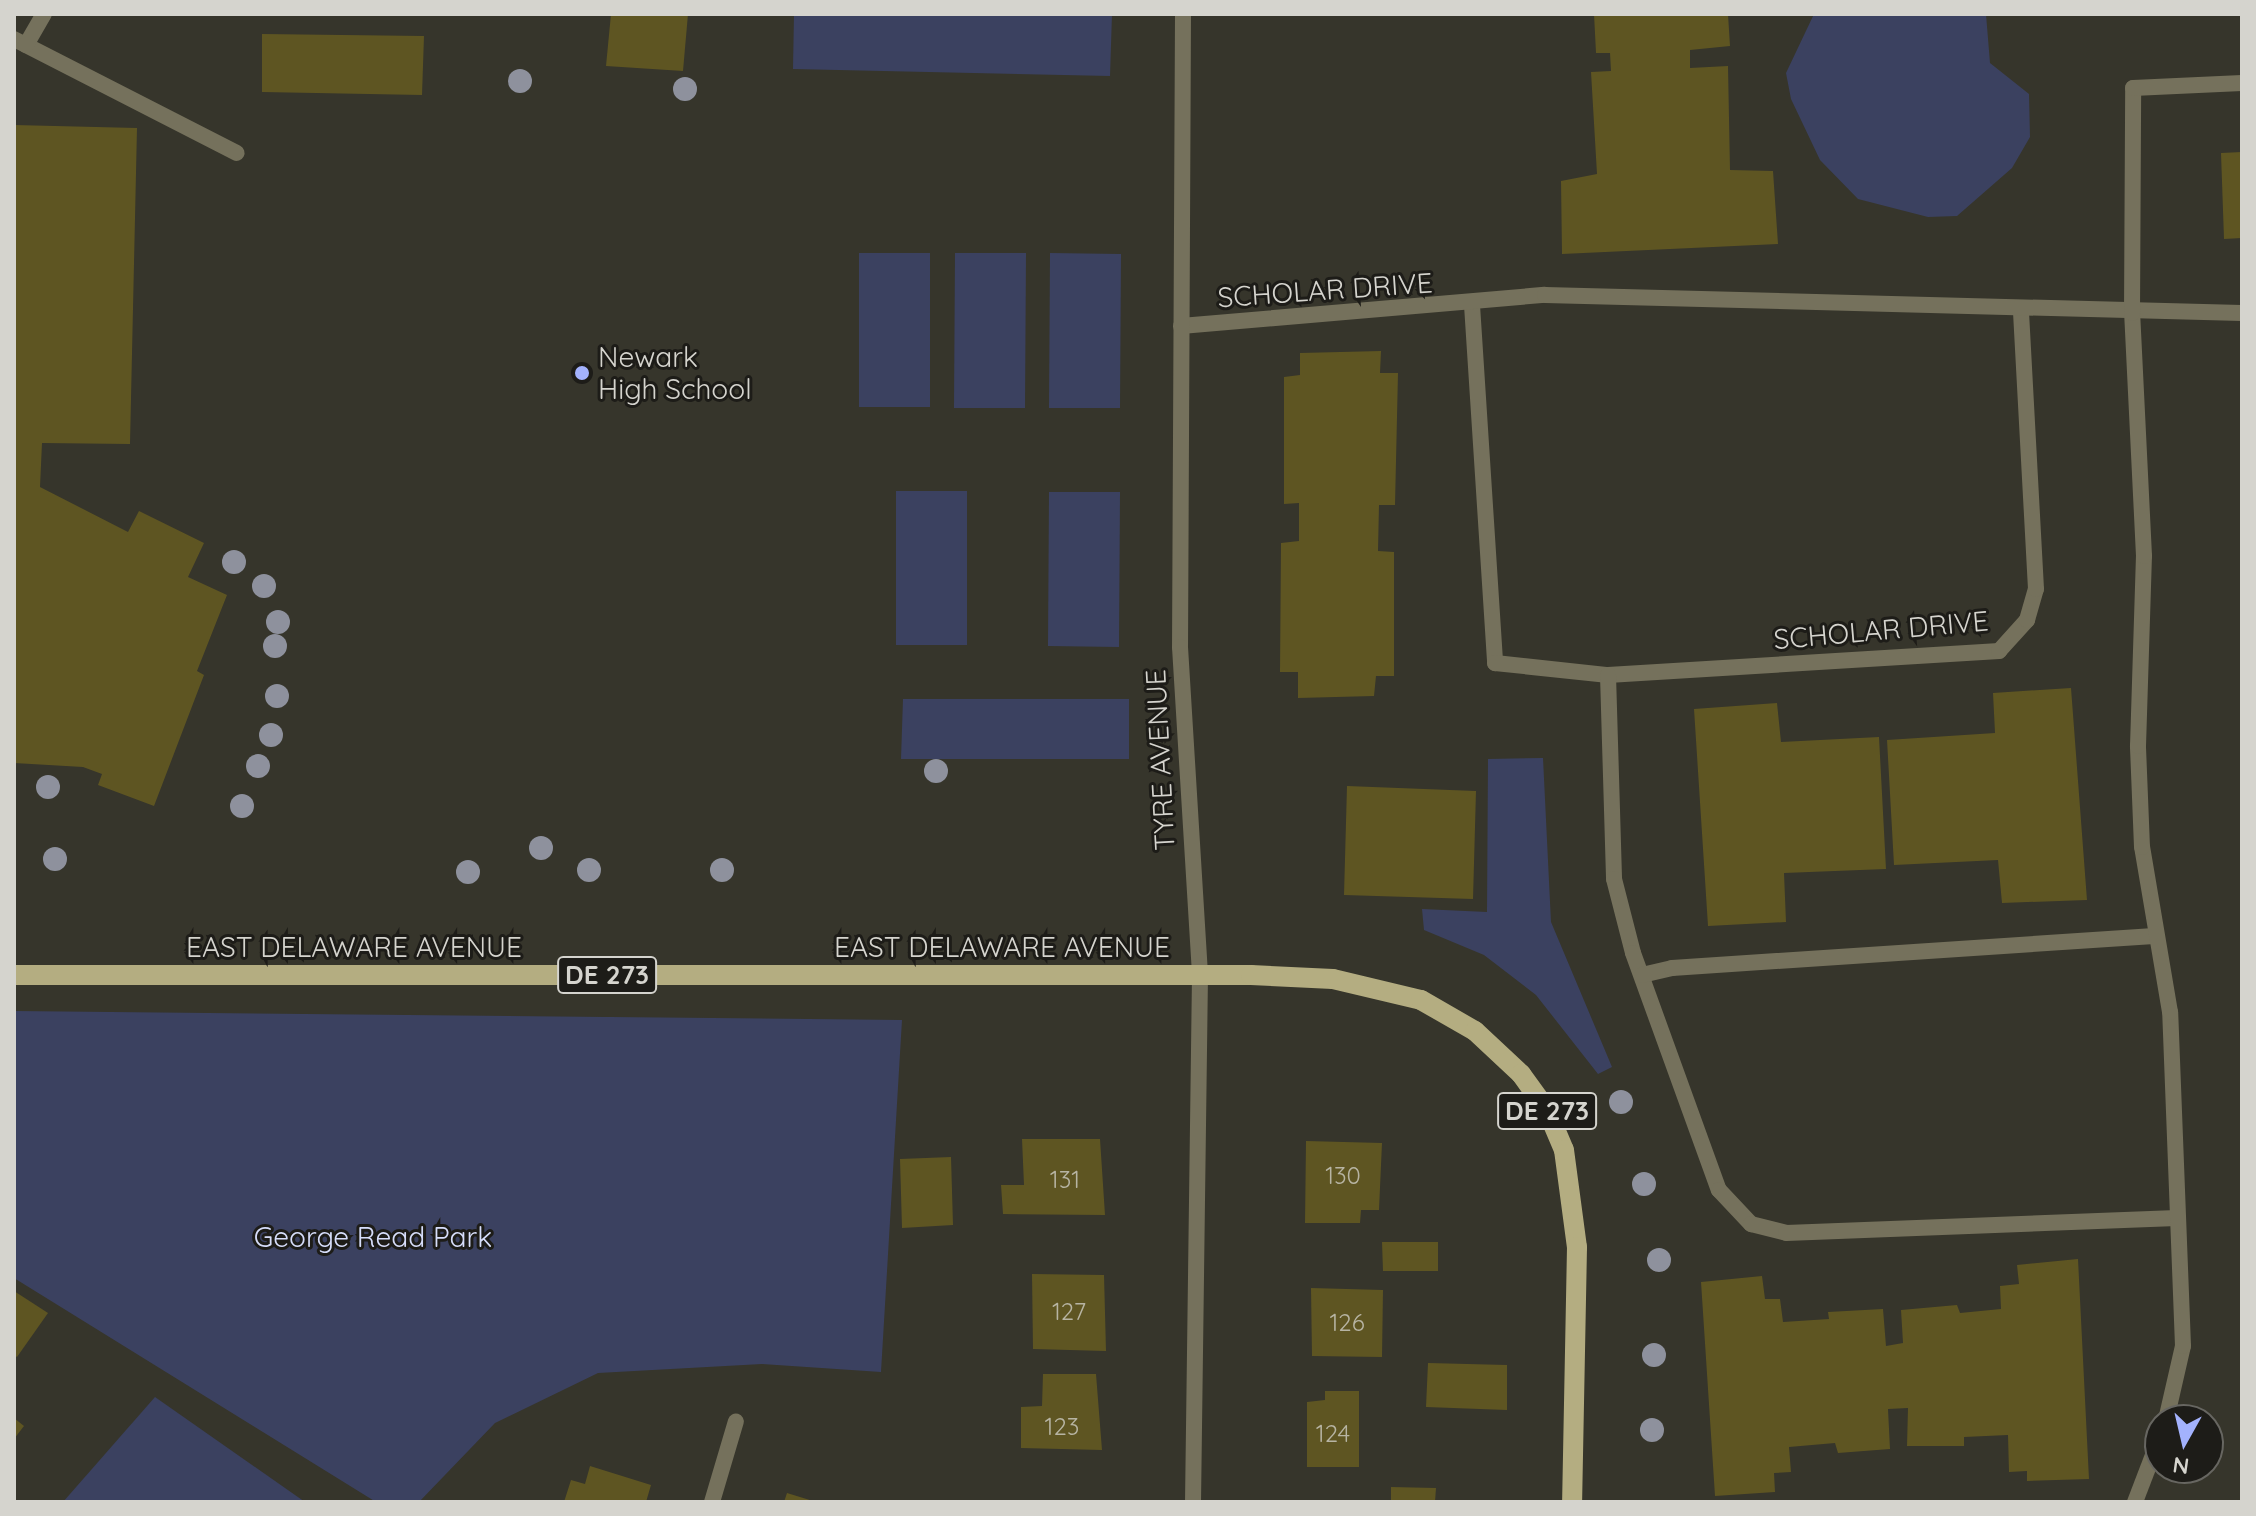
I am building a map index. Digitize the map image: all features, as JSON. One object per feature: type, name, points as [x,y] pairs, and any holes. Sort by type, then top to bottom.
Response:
[{"type":"main road","name":"EAST DELAWARE AVENUE","points":[[14,975],[1200,975],[1333,979],[1421,1000],[1475,1031],[1537,1095],[1558,1131],[1574,1197],[1572,1502]]},
{"type":"street","points":[[44,14],[20,42],[237,153]]},
{"type":"street","name":"TYRE AVENUE","points":[[1183,14],[1180,647],[1200,975],[1193,1502]]},
{"type":"street","points":[[2170,1404],[2183,1346],[2170,1012],[2154,936],[2142,847],[2138,746],[2144,556],[2132,313],[2133,88],[2242,83]]},
{"type":"street","name":"SCHOLAR DRIVE","points":[[1181,326],[1472,305],[1545,295],[2132,313],[2242,313]]},
{"type":"street","name":"SCHOLAR DRIVE","points":[[1472,305],[1495,663],[1608,675],[1999,651],[2027,620],[2036,589],[2021,309]]},
{"type":"street","points":[[1608,675],[1614,879],[1642,975],[1719,1190],[1751,1224],[1786,1233],[2177,1218]]},
{"type":"street","points":[[1642,975],[1672,968],[2154,936]]},
{"type":"street","points":[[712,1502],[736,1421]]},
{"type":"street","points":[[2135,1502],[2144,1479]]},
{"type":"green space","points":[[794,14],[1112,14],[1110,76],[793,69]]},
{"type":"green space","points":[[1814,14],[1986,14],[1990,63],[2029,94],[2030,137],[2012,168],[1957,216],[1928,217],[1858,199],[1820,160],[1791,99],[1786,73]]},
{"type":"green space","points":[[859,253],[930,253],[930,407],[859,407]]},
{"type":"green space","points":[[955,253],[1026,253],[1025,408],[954,408]]},
{"type":"green space","points":[[1050,253],[1121,254],[1120,408],[1049,408]]},
{"type":"green space","points":[[896,491],[967,491],[967,645],[896,645]]},
{"type":"green space","points":[[1049,492],[1120,492],[1119,647],[1048,646]]},
{"type":"green space","points":[[903,699],[1129,699],[1129,759],[901,759]]},
{"type":"green space","points":[[1543,758],[1551,922],[1612,1067],[1598,1074],[1536,995],[1484,955],[1424,930],[1422,909],[1487,912],[1488,759]]},
{"type":"green space","name":"George Read Park","points":[[14,1011],[902,1020],[881,1372],[762,1364],[598,1373],[495,1423],[419,1502],[376,1502],[14,1278]]},
{"type":"green space","points":[[155,1397],[305,1502],[63,1502]]},
{"type":"building","points":[[611,14],[688,14],[683,71],[606,66]]},
{"type":"building","points":[[1594,14],[1728,14],[1730,46],[1690,50],[1690,68],[1728,66],[1730,170],[1773,171],[1778,244],[1562,254],[1561,181],[1597,174],[1591,72],[1611,71],[1610,53],[1596,53]]},
{"type":"building","points":[[262,34],[424,36],[422,95],[262,92]]},
{"type":"building","points":[[14,125],[137,128],[130,444],[42,443],[40,487],[128,532],[139,511],[204,543],[188,577],[227,595],[197,671],[204,675],[154,806],[98,785],[102,774],[83,767],[14,763]]},
{"type":"building","points":[[2242,152],[2242,238],[2224,239],[2221,153]]},
{"type":"building","points":[[1381,351],[1380,373],[1398,373],[1395,505],[1379,505],[1378,551],[1394,552],[1394,676],[1376,676],[1374,696],[1298,698],[1298,672],[1280,672],[1281,543],[1299,541],[1299,503],[1284,504],[1284,377],[1300,375],[1300,353]]},
{"type":"building","points":[[2071,688],[2087,900],[2002,903],[1998,860],[1894,865],[1887,740],[1995,733],[1993,693]]},
{"type":"building","points":[[1777,703],[1781,742],[1879,737],[1886,869],[1784,873],[1786,922],[1708,926],[1694,709]]},
{"type":"building","points":[[1347,786],[1476,791],[1473,899],[1344,895]]},
{"type":"building","points":[[1022,1139],[1100,1139],[1105,1215],[1003,1214],[1001,1185],[1024,1185]]},
{"type":"building","points":[[1306,1141],[1382,1143],[1379,1210],[1361,1210],[1360,1223],[1305,1223]]},
{"type":"building","points":[[951,1157],[953,1225],[902,1228],[900,1159]]},
{"type":"building","points":[[1382,1242],[1438,1242],[1438,1271],[1383,1271]]},
{"type":"building","points":[[2078,1259],[2089,1479],[2027,1481],[2027,1471],[2009,1472],[2008,1435],[1964,1437],[1964,1446],[1907,1446],[1908,1408],[1888,1409],[1890,1449],[1838,1453],[1835,1443],[1789,1447],[1791,1472],[1774,1473],[1775,1492],[1715,1496],[1701,1282],[1762,1276],[1765,1299],[1780,1299],[1783,1322],[1829,1319],[1828,1312],[1883,1309],[1886,1346],[1903,1343],[1901,1310],[1957,1305],[1960,1313],[2001,1309],[2000,1286],[2019,1284],[2017,1265]]},
{"type":"building","points":[[1032,1274],[1104,1275],[1106,1351],[1033,1349]]},
{"type":"building","points":[[1311,1288],[1383,1290],[1382,1357],[1312,1356]]},
{"type":"building","points":[[14,1291],[48,1313],[17,1357],[14,1355]]},
{"type":"building","points":[[1428,1363],[1507,1365],[1507,1410],[1426,1407]]},
{"type":"building","points":[[1043,1374],[1096,1374],[1102,1450],[1021,1448],[1021,1407],[1042,1406]]},
{"type":"building","points":[[1325,1391],[1359,1391],[1359,1467],[1307,1467],[1307,1402],[1325,1400]]},
{"type":"building","points":[[14,1418],[24,1426],[14,1439]]},
{"type":"building","points":[[590,1466],[651,1485],[646,1502],[564,1502],[571,1480],[585,1484]]},
{"type":"building","points":[[1391,1487],[1436,1488],[1435,1502],[1391,1502]]},
{"type":"building","points":[[787,1493],[813,1501],[784,1502]]},
{"type":"place","name":"Newark High School","points":[[582,373]]}]
